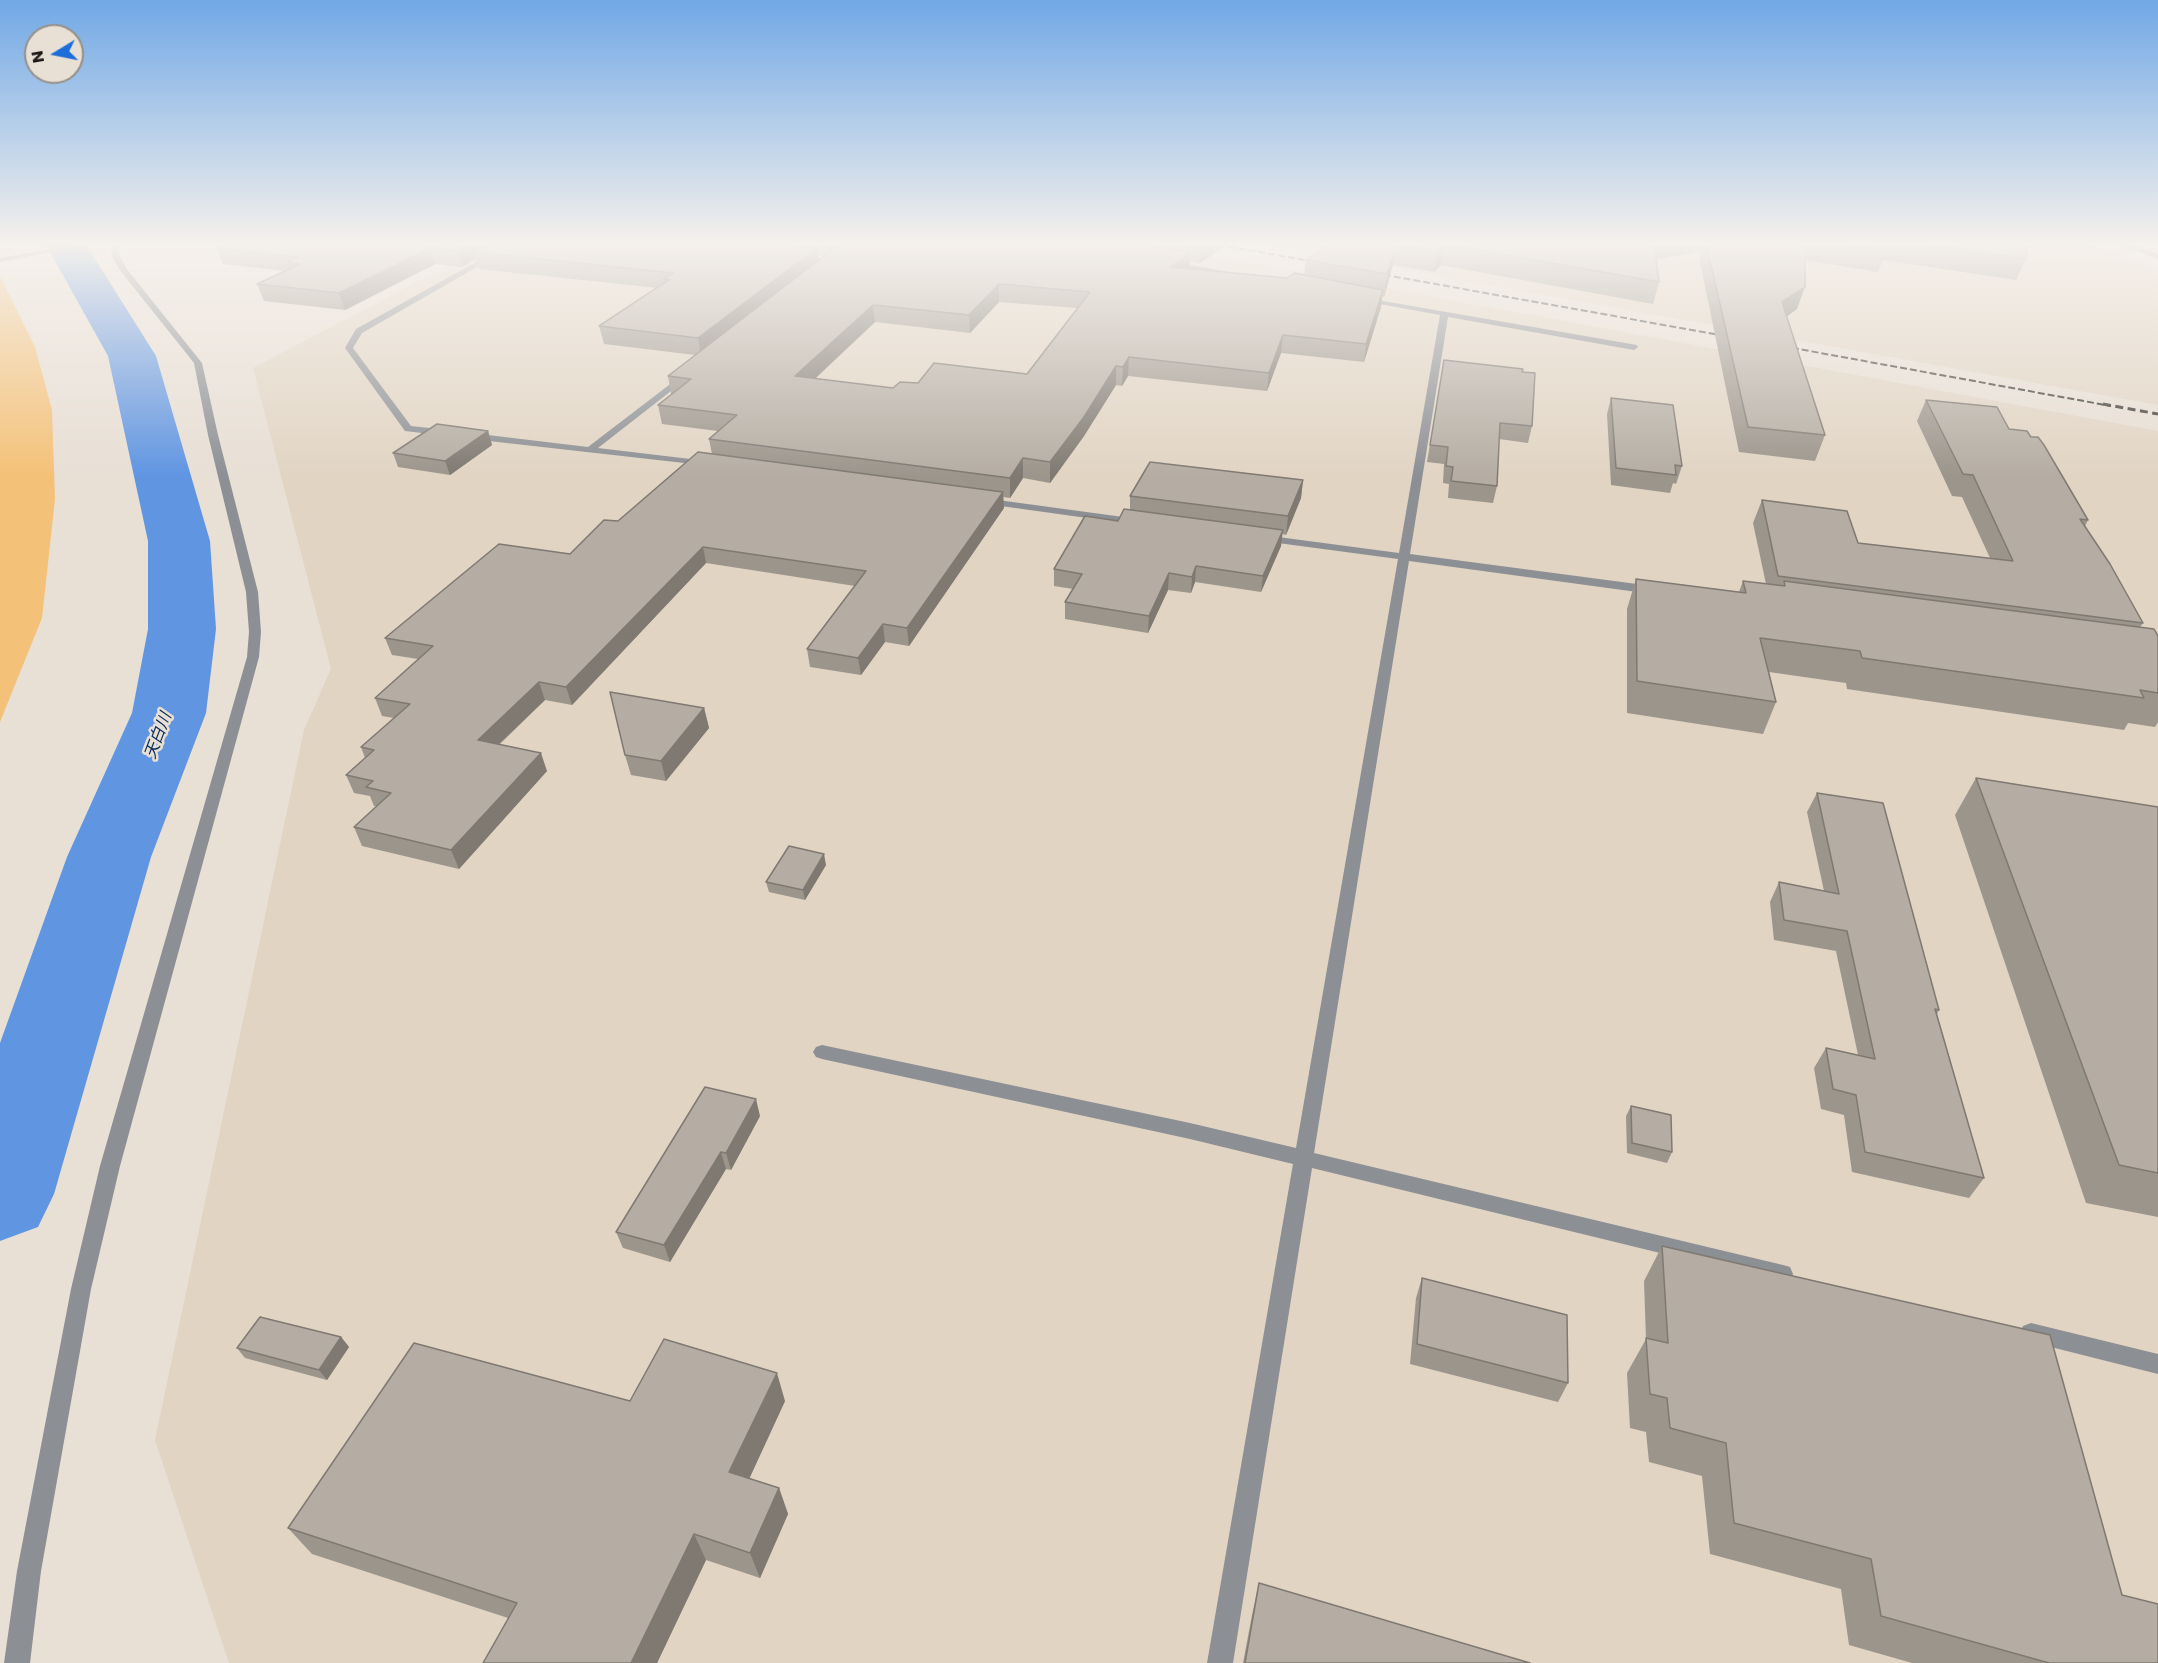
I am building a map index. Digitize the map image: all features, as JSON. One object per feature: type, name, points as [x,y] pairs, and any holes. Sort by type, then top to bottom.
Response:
[{"type":"street","points":[[17,1663],[29,1571],[81,1290],[113,1155],[253,657],[255,632],[252,592],[213,435],[198,363],[165,321]]},
{"type":"street","points":[[377,321],[358,331],[348,348],[408,429],[454,434]]},
{"type":"street","points":[[1220,1663],[1443,321]]},
{"type":"street","points":[[1482,321],[1634,347]]},
{"type":"street","points":[[592,448],[694,369]]},
{"type":"street","points":[[466,435],[592,448],[721,466]]},
{"type":"street","points":[[968,499],[1145,522]]},
{"type":"street","points":[[1251,537],[1660,591]]},
{"type":"street","points":[[822,1052],[1190,1131],[1800,1278]]},
{"type":"street","points":[[2008,1328],[2158,1364]]},
{"type":"shaded area","points":[[0,321],[22,321],[35,347],[52,410],[55,499],[42,618],[0,722]]},
{"type":"shaded area","points":[[343,321],[1563,321],[2158,431],[2158,1663],[229,1663],[155,1440],[304,730],[331,669],[253,368]]},
{"type":"shaded area","points":[[1687,321],[2158,321],[2158,405]]},
{"type":"building","points":[[607,321],[721,321],[698,338],[599,326]]},
{"type":"building","points":[[740,321],[856,321],[795,376],[893,388],[900,382],[918,383],[934,363],[1027,374],[1068,321],[1373,321],[1366,344],[1283,335],[1269,373],[1129,357],[1123,367],[1116,366],[1084,417],[1050,462],[1023,458],[1010,478],[709,439],[737,415],[658,405],[691,379],[668,376]]},
{"type":"building","points":[[1724,321],[1788,321],[1825,435],[1748,427]]},
{"type":"building","points":[[1444,360],[1523,369],[1522,372],[1535,373],[1532,426],[1500,423],[1497,486],[1451,481],[1453,467],[1446,466],[1448,447],[1430,445]]},
{"type":"building","points":[[1611,398],[1673,405],[1682,466],[1675,465],[1676,475],[1616,468]]},
{"type":"building","points":[[1926,400],[1997,407],[2009,429],[2027,431],[2031,437],[2038,437],[2088,520],[2080,519],[2110,564],[2143,623],[1778,576],[1762,500],[1847,511],[1858,543],[2013,561],[1973,475],[1963,474]]},
{"type":"building","points":[[437,424],[488,431],[445,461],[393,453]]},
{"type":"building","points":[[698,452],[1003,492],[907,628],[883,624],[858,658],[807,649],[866,571],[703,547],[566,687],[539,682],[478,740],[541,753],[451,850],[354,827],[391,793],[366,787],[373,781],[346,775],[374,750],[361,747],[410,704],[375,698],[433,646],[385,638],[499,544],[570,554],[604,520],[618,521]]},
{"type":"building","points":[[1150,462],[1303,480],[1288,516],[1130,496]]},
{"type":"building","points":[[1124,509],[1283,530],[1263,576],[1196,566],[1192,577],[1169,573],[1149,616],[1065,602],[1082,574],[1054,569],[1085,516],[1118,521]]},
{"type":"building","points":[[1636,579],[1746,593],[1743,581],[1785,586],[1784,581],[2154,629],[2158,636],[2158,693],[2140,690],[2144,698],[1862,658],[1860,651],[1760,638],[1776,702],[1637,681]]},
{"type":"building","points":[[610,692],[704,708],[661,761],[625,755]]},
{"type":"building","points":[[1976,778],[2158,807],[2158,1173],[2119,1165]]},
{"type":"building","points":[[1817,793],[1883,803],[1939,1010],[1935,1009],[1984,1178],[1865,1152],[1856,1095],[1833,1089],[1826,1048],[1875,1059],[1847,931],[1784,920],[1779,882],[1839,894]]},
{"type":"building","points":[[789,846],[824,854],[803,890],[766,882]]},
{"type":"building","points":[[705,1087],[756,1099],[726,1153],[721,1152],[664,1245],[616,1232]]},
{"type":"building","points":[[1631,1106],[1671,1115],[1672,1152],[1632,1143]]},
{"type":"building","points":[[1662,1246],[2050,1335],[2122,1595],[2158,1604],[2158,1663],[2049,1663],[1881,1616],[1871,1559],[1734,1523],[1726,1443],[1670,1428],[1667,1398],[1650,1394],[1646,1338],[1668,1343]]},
{"type":"building","points":[[1422,1278],[1567,1315],[1568,1383],[1417,1344]]},
{"type":"building","points":[[260,1317],[341,1337],[319,1370],[237,1348]]},
{"type":"building","points":[[664,1339],[777,1373],[729,1472],[779,1488],[750,1553],[694,1534],[631,1663],[483,1663],[517,1603],[288,1528],[414,1343],[630,1401]]},
{"type":"building","points":[[1259,1583],[1530,1663],[1245,1663]]},
{"type":"waterway","name":"天白川","points":[[0,1194],[109,857],[169,713],[182,629],[179,541],[132,356],[110,321]]},
{"type":"railway","points":[[1640,321],[1731,337]]},
{"type":"railway","points":[[1782,346],[2111,406]]},
{"type":"railway","points":[[2103,404],[2158,414]]}]
